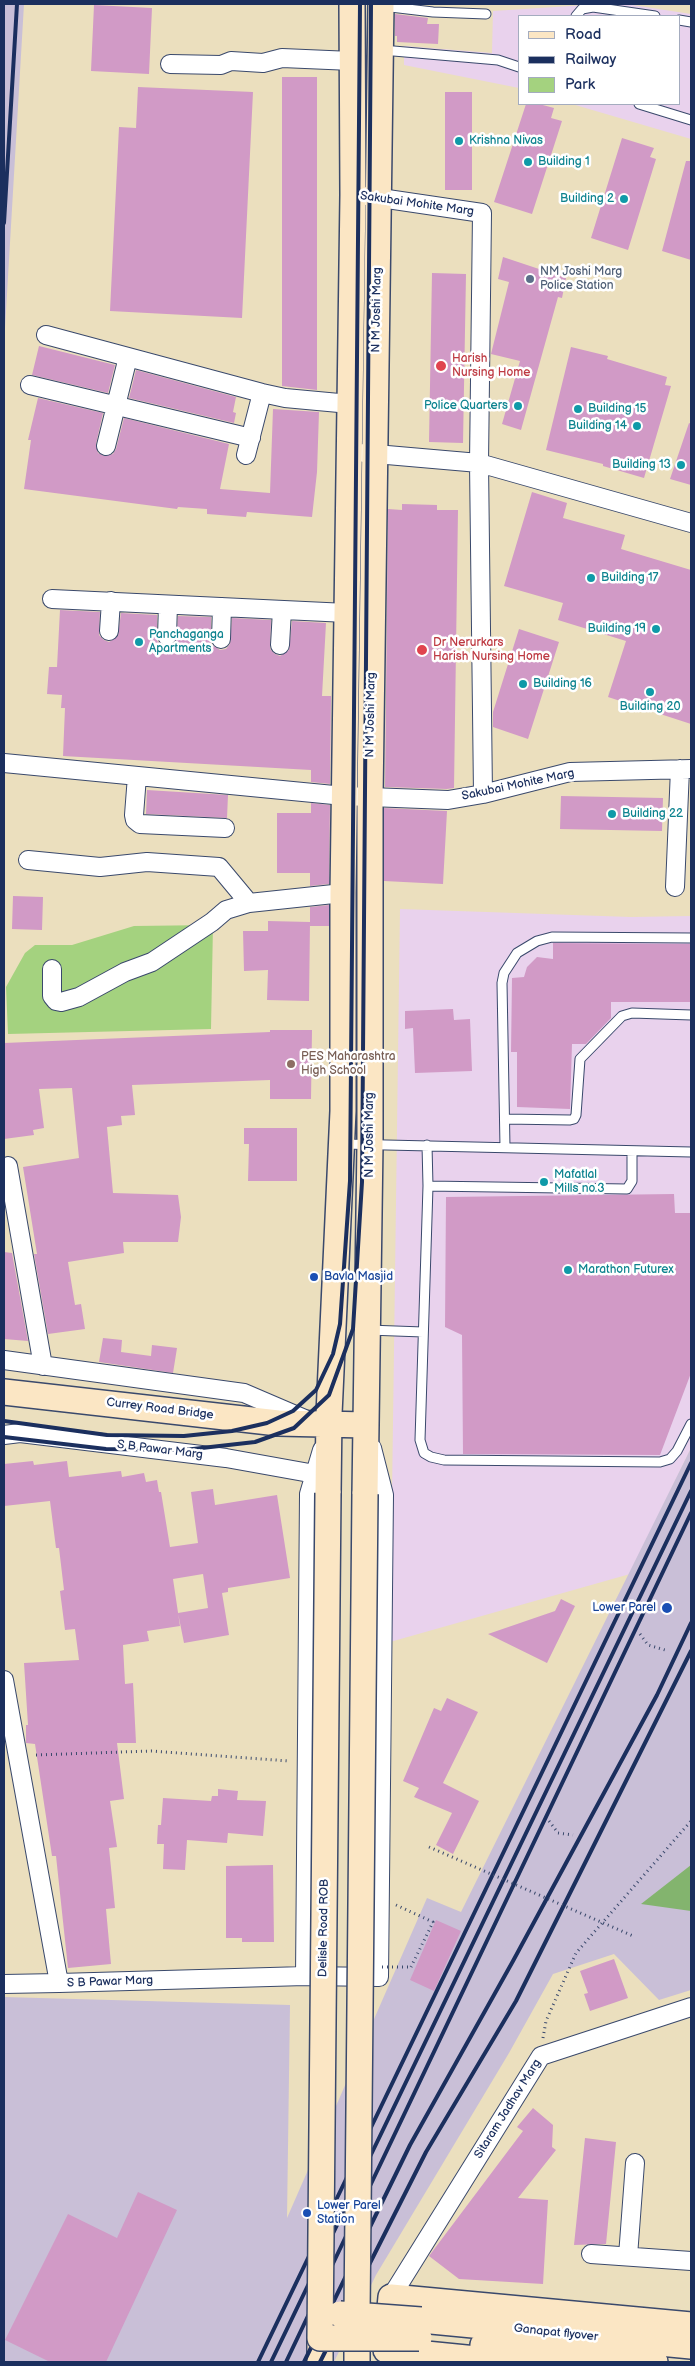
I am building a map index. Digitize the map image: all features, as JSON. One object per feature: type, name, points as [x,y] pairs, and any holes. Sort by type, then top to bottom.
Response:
[{"type":"main road","name":"N M Joshi Marg","points":[[323,1424],[343,1144],[344,796],[353,194],[352,4]]},
{"type":"main road","name":"N M Joshi Marg","points":[[357,2326],[370,1144],[370,798],[376,454],[380,5]]},
{"type":"main road","name":"Currey Road Bridge","points":[[4,1392],[278,1423],[366,1425]]},
{"type":"main road","name":"Delisle Road ROB","points":[[320,2362],[323,1424]]},
{"type":"main road","points":[[506,2362],[386,2356],[391,2297],[691,2325]]},
{"type":"main road","points":[[320,2326],[420,2329]]},
{"type":"main road","points":[[357,2326],[357,2362]]},
{"type":"main road","name":"Ganapat flyover","points":[[420,2329],[691,2346]]},
{"type":"main road","name":"Ganapat flyover","points":[[420,2329],[655,2362]]},
{"type":"street","points":[[170,64],[221,65],[231,62],[263,64],[282,58],[352,61]]},
{"type":"street","name":"Sakubai Mohite Marg","points":[[353,194],[482,213],[479,463]]},
{"type":"street","points":[[46,335],[284,398],[350,404]]},
{"type":"street","points":[[106,446],[128,357]]},
{"type":"street","points":[[30,385],[116,406],[249,447],[262,393]]},
{"type":"street","points":[[349,452],[479,463],[691,523]]},
{"type":"street","points":[[479,463],[483,794]]},
{"type":"street","points":[[52,599],[347,613]]},
{"type":"street","points":[[109,632],[111,602]]},
{"type":"street","points":[[167,636],[168,604]]},
{"type":"street","points":[[221,640],[222,607]]},
{"type":"street","points":[[280,645],[282,610]]},
{"type":"street","name":"Sakubai Mohite Marg","points":[[4,763],[344,796],[448,800],[483,794],[570,772],[686,769]]},
{"type":"street","points":[[675,887],[686,769]]},
{"type":"street","points":[[137,776],[134,815],[135,820],[140,824],[225,828]]},
{"type":"street","points":[[28,860],[100,867],[147,862],[219,867],[249,903]]},
{"type":"street","points":[[52,969],[52,996],[61,1002],[79,997],[124,972],[152,962],[212,922],[226,910],[249,903],[343,893]]},
{"type":"street","points":[[8,1166],[43,1366]]},
{"type":"street","points":[[4,1360],[244,1393],[323,1424]]},
{"type":"street","points":[[366,1425],[384,1495],[380,1898]]},
{"type":"street","name":"S B Pawar Marg","points":[[4,1435],[20,1433],[206,1456],[322,1484]]},
{"type":"street","points":[[305,1976],[309,1494],[322,1484]]},
{"type":"street","name":"S B Pawar Marg","points":[[4,1680],[6,1709],[17,1756],[59,1983],[305,1976],[379,1977],[380,1898]]},
{"type":"street","points":[[4,1984],[59,1983]]},
{"type":"street","name":"Sitaram Jadhav Marg","points":[[391,2297],[541,2056],[691,2007]]},
{"type":"street","points":[[628,2256],[635,2163]]},
{"type":"street","points":[[591,2254],[691,2261]]},
{"type":"lane","points":[[380,5],[433,12],[486,14]]},
{"type":"lane","points":[[577,15],[582,9],[592,7],[648,15]]},
{"type":"lane","points":[[379,50],[498,60],[518,67]]},
{"type":"lane","points":[[642,105],[691,120]]},
{"type":"lane","points":[[505,1148],[502,983],[504,973],[517,953],[536,941],[552,936],[691,938]]},
{"type":"lane","points":[[504,1119],[570,1120],[574,1118],[576,1115],[580,1059],[622,1016],[632,1014],[691,1015]]},
{"type":"lane","points":[[343,1144],[691,1152]]},
{"type":"lane","points":[[426,1145],[428,1186],[420,1440],[424,1453],[430,1457],[444,1460],[660,1462],[670,1459],[677,1451],[691,1424]]},
{"type":"lane","points":[[428,1186],[627,1188],[632,1181],[632,1151]]},
{"type":"lane","points":[[367,1330],[423,1332]]},
{"type":"path","points":[[640,1634],[648,1645],[665,1650]]},
{"type":"path","points":[[17,1756],[152,1750],[307,1762]]},
{"type":"path","points":[[549,1821],[558,1834],[573,1835]]},
{"type":"path","points":[[541,2056],[546,2020],[576,1953],[691,1821]]},
{"type":"path","points":[[429,1847],[632,1936]]},
{"type":"path","points":[[380,1898],[433,1922],[411,1967]]},
{"type":"shaded area","points":[[4,4],[24,4],[4,345]]},
{"type":"shaded area","points":[[626,4],[691,14],[691,139],[575,105],[680,105],[680,15],[518,15],[518,88],[404,65],[404,46],[492,53],[493,11]]},
{"type":"shaded area","name":"Mafatlal Mills no.3","points":[[400,909],[631,917],[691,916],[691,1448],[630,1574],[390,1642]]},
{"type":"shaded area","points":[[691,1448],[691,1990],[659,2000],[614,1954],[553,1974],[509,2053],[376,2275],[334,2362],[4,2362],[4,1997],[290,2005],[287,2218],[427,1898],[461,1912]]},
{"type":"green space","points":[[213,925],[211,1029],[8,1034],[6,987],[25,953],[35,945],[72,945],[134,926]]},
{"type":"green space","points":[[691,1865],[691,1911],[641,1904]]},
{"type":"building","points":[[94,5],[152,8],[149,74],[91,71]]},
{"type":"building","points":[[395,14],[428,18],[427,24],[439,24],[438,44],[397,42],[397,36],[395,36]]},
{"type":"building","points":[[282,77],[317,77],[317,390],[282,386]]},
{"type":"building","points":[[138,87],[253,92],[242,318],[110,311],[119,127],[136,128]]},
{"type":"building","name":"Krishna Nivas","points":[[445,92],[472,92],[472,190],[445,190]]},
{"type":"building","name":"Building 1","points":[[526,105],[543,105],[554,108],[551,118],[562,121],[532,214],[494,202]]},
{"type":"building","name":"Building 2","points":[[622,138],[654,148],[650,157],[656,159],[628,250],[591,238]]},
{"type":"building","points":[[686,161],[691,161],[691,260],[662,251]]},
{"type":"building","points":[[503,257],[566,278],[562,298],[558,297],[521,430],[502,424],[520,361],[491,354],[509,282],[498,279]]},
{"type":"building","points":[[432,273],[466,274],[463,443],[429,442]]},
{"type":"building","points":[[39,346],[115,365],[108,393],[32,375]]},
{"type":"building","points":[[571,347],[608,356],[607,359],[667,377],[665,385],[671,386],[644,478],[603,466],[603,464],[546,450]]},
{"type":"building","points":[[136,370],[236,397],[233,412],[236,413],[234,423],[129,398]]},
{"type":"building","points":[[38,398],[103,413],[96,444],[98,453],[104,456],[113,454],[116,449],[124,418],[229,444],[220,489],[270,493],[273,409],[319,412],[317,472],[312,517],[247,512],[246,517],[207,514],[207,509],[178,507],[177,509],[24,489],[31,440],[28,440]]},
{"type":"building","name":"Building 13","points":[[689,423],[691,424],[691,485],[670,479]]},
{"type":"building","points":[[532,492],[567,503],[563,518],[625,535],[621,549],[691,570],[691,724],[608,697],[626,641],[558,620],[563,603],[504,586]]},
{"type":"building","points":[[402,504],[437,505],[437,510],[458,510],[454,788],[385,787],[388,509],[402,510]]},
{"type":"building","points":[[60,610],[100,612],[99,635],[109,642],[118,636],[121,613],[157,615],[157,641],[166,647],[176,641],[178,616],[211,617],[211,644],[220,650],[226,649],[230,644],[232,618],[271,620],[270,649],[280,656],[289,650],[292,621],[326,623],[322,696],[331,696],[330,784],[311,782],[311,770],[63,756],[65,708],[61,708],[62,695],[47,694],[49,667],[57,667]]},
{"type":"building","name":"Building 16","points":[[519,629],[559,642],[528,739],[493,727],[493,712]]},
{"type":"building","points":[[147,790],[228,795],[227,818],[146,814]]},
{"type":"building","name":"Building 22","points":[[561,796],[663,798],[662,831],[560,829]]},
{"type":"building","points":[[311,803],[330,805],[329,884],[310,886],[310,873],[277,873],[277,813],[311,813]]},
{"type":"building","points":[[384,808],[447,811],[443,884],[384,881]]},
{"type":"building","points":[[13,896],[43,897],[42,930],[12,929]]},
{"type":"building","points":[[329,905],[329,926],[310,926],[310,907]]},
{"type":"building","points":[[268,921],[310,922],[309,1001],[267,1000],[268,970],[244,971],[243,931],[268,931]]},
{"type":"building","points":[[553,943],[691,944],[691,1002],[611,1002],[611,1018],[586,1044],[572,1044],[570,1109],[517,1107],[517,1052],[511,1052],[512,978],[524,977],[527,967],[537,957],[553,959]]},
{"type":"building","points":[[453,1009],[454,1020],[470,1019],[472,1071],[415,1073],[413,1028],[405,1029],[405,1011]]},
{"type":"building","points":[[270,1030],[312,1030],[311,1099],[270,1099],[270,1080],[132,1085],[135,1115],[121,1116],[122,1125],[107,1127],[113,1193],[178,1195],[181,1217],[178,1242],[123,1242],[124,1253],[68,1262],[75,1305],[81,1304],[85,1329],[48,1334],[34,1254],[37,1254],[23,1167],[79,1158],[72,1088],[39,1089],[44,1128],[33,1130],[34,1135],[4,1139],[4,1043],[270,1032]]},
{"type":"building","points":[[244,1128],[297,1128],[297,1181],[248,1181],[249,1144],[244,1144]]},
{"type":"building","name":"Marathon Futurex","points":[[674,1194],[675,1213],[691,1213],[691,1373],[660,1455],[463,1454],[462,1335],[445,1327],[446,1197]]},
{"type":"building","points":[[4,1252],[12,1253],[28,1341],[4,1339]]},
{"type":"building","points":[[103,1338],[122,1340],[121,1352],[151,1356],[152,1345],[177,1348],[173,1373],[99,1362]]},
{"type":"building","points":[[33,1461],[34,1465],[67,1461],[69,1477],[121,1471],[122,1477],[144,1473],[146,1482],[157,1480],[159,1492],[161,1492],[170,1547],[198,1543],[191,1492],[213,1489],[215,1505],[277,1495],[290,1578],[228,1588],[228,1592],[222,1593],[229,1635],[184,1643],[178,1614],[180,1626],[147,1631],[149,1641],[123,1645],[125,1684],[133,1683],[136,1743],[117,1743],[124,1799],[110,1801],[117,1847],[109,1848],[115,1908],[106,1909],[111,1964],[68,1968],[56,1856],[52,1856],[35,1744],[26,1743],[26,1725],[28,1725],[24,1663],[79,1660],[75,1629],[65,1630],[60,1591],[64,1590],[59,1548],[56,1548],[50,1501],[4,1506],[4,1464]],"holes":[[[203,1574],[208,1608],[178,1613],[173,1579]]]},
{"type":"building","points":[[561,1599],[575,1606],[547,1663],[488,1634],[555,1611]]},
{"type":"building","points":[[447,1698],[478,1712],[443,1783],[479,1801],[453,1854],[436,1845],[452,1813],[414,1797],[419,1788],[403,1781],[434,1708],[441,1711]]},
{"type":"building","points":[[218,1789],[238,1791],[237,1800],[266,1801],[263,1836],[228,1833],[227,1843],[187,1840],[185,1870],[163,1869],[164,1844],[157,1844],[158,1825],[161,1825],[163,1798],[211,1801],[212,1796],[218,1796]]},
{"type":"building","points":[[273,1865],[274,1942],[242,1942],[242,1938],[226,1938],[226,1866]]},
{"type":"building","points":[[436,1920],[461,1931],[434,1991],[410,1980]]},
{"type":"building","points":[[614,1959],[628,1998],[590,2011],[584,1994],[588,1993],[580,1971]]},
{"type":"building","points":[[533,2108],[553,2125],[552,2147],[556,2150],[518,2198],[548,2200],[543,2284],[459,2279],[429,2256],[523,2131],[517,2127]]},
{"type":"building","points":[[585,2138],[616,2142],[606,2244],[574,2245]]},
{"type":"building","points":[[138,2192],[177,2210],[106,2362],[50,2362],[5,2340],[68,2214],[117,2238]]},
{"type":"railway","points":[[4,223],[17,4]]},
{"type":"railway","points":[[4,1421],[107,1435],[184,1436],[232,1431],[267,1423],[293,1411],[316,1390],[333,1354],[340,1324],[350,1181],[360,4]]},
{"type":"railway","points":[[4,1437],[106,1449],[184,1450],[255,1442],[294,1428],[329,1395],[353,1329],[362,1182],[371,4]]},
{"type":"railway","points":[[258,2362],[691,1463]]},
{"type":"railway","points":[[271,2362],[691,1491]]},
{"type":"railway","points":[[286,2362],[691,1513]]},
{"type":"railway","points":[[304,2362],[410,2145],[513,1961],[657,1695],[691,1623]]},
{"type":"railway","points":[[320,2362],[426,2152],[516,2001],[691,1651]]},
{"type":"place","name":"Krishna Nivas","points":[[459,141]]},
{"type":"place","name":"Building 1","points":[[528,162]]},
{"type":"place","name":"Building 2","points":[[624,199]]},
{"type":"place","name":"NM Joshi Marg Police Station","points":[[530,279]]},
{"type":"place","name":"Harish Nursing Home","points":[[441,366]]},
{"type":"place","name":"Police Quarters","points":[[518,406]]},
{"type":"place","name":"Building 15","points":[[578,409]]},
{"type":"place","name":"Building 14","points":[[637,426]]},
{"type":"place","name":"Building 13","points":[[681,465]]},
{"type":"place","name":"Building 17","points":[[591,578]]},
{"type":"place","name":"Building 19","points":[[656,629]]},
{"type":"place","name":"Panchaganga Apartments","points":[[139,642]]},
{"type":"place","name":"Dr Nerurkars Harish Nursing Home","points":[[422,650]]},
{"type":"place","name":"Building 16","points":[[523,684]]},
{"type":"place","name":"Building 20","points":[[650,692]]},
{"type":"place","name":"Building 22","points":[[612,814]]},
{"type":"place","name":"PES Maharashtra High School","points":[[291,1064]]},
{"type":"place","name":"Mafatlal Mills no.3","points":[[544,1182]]},
{"type":"place","name":"Marathon Futurex","points":[[568,1270]]},
{"type":"place","name":"Bavla Masjid","points":[[314,1277]]},
{"type":"place","name":"Lower Parel","points":[[667,1608]]},
{"type":"place","name":"Lower Parel Station","points":[[307,2213]]}]
